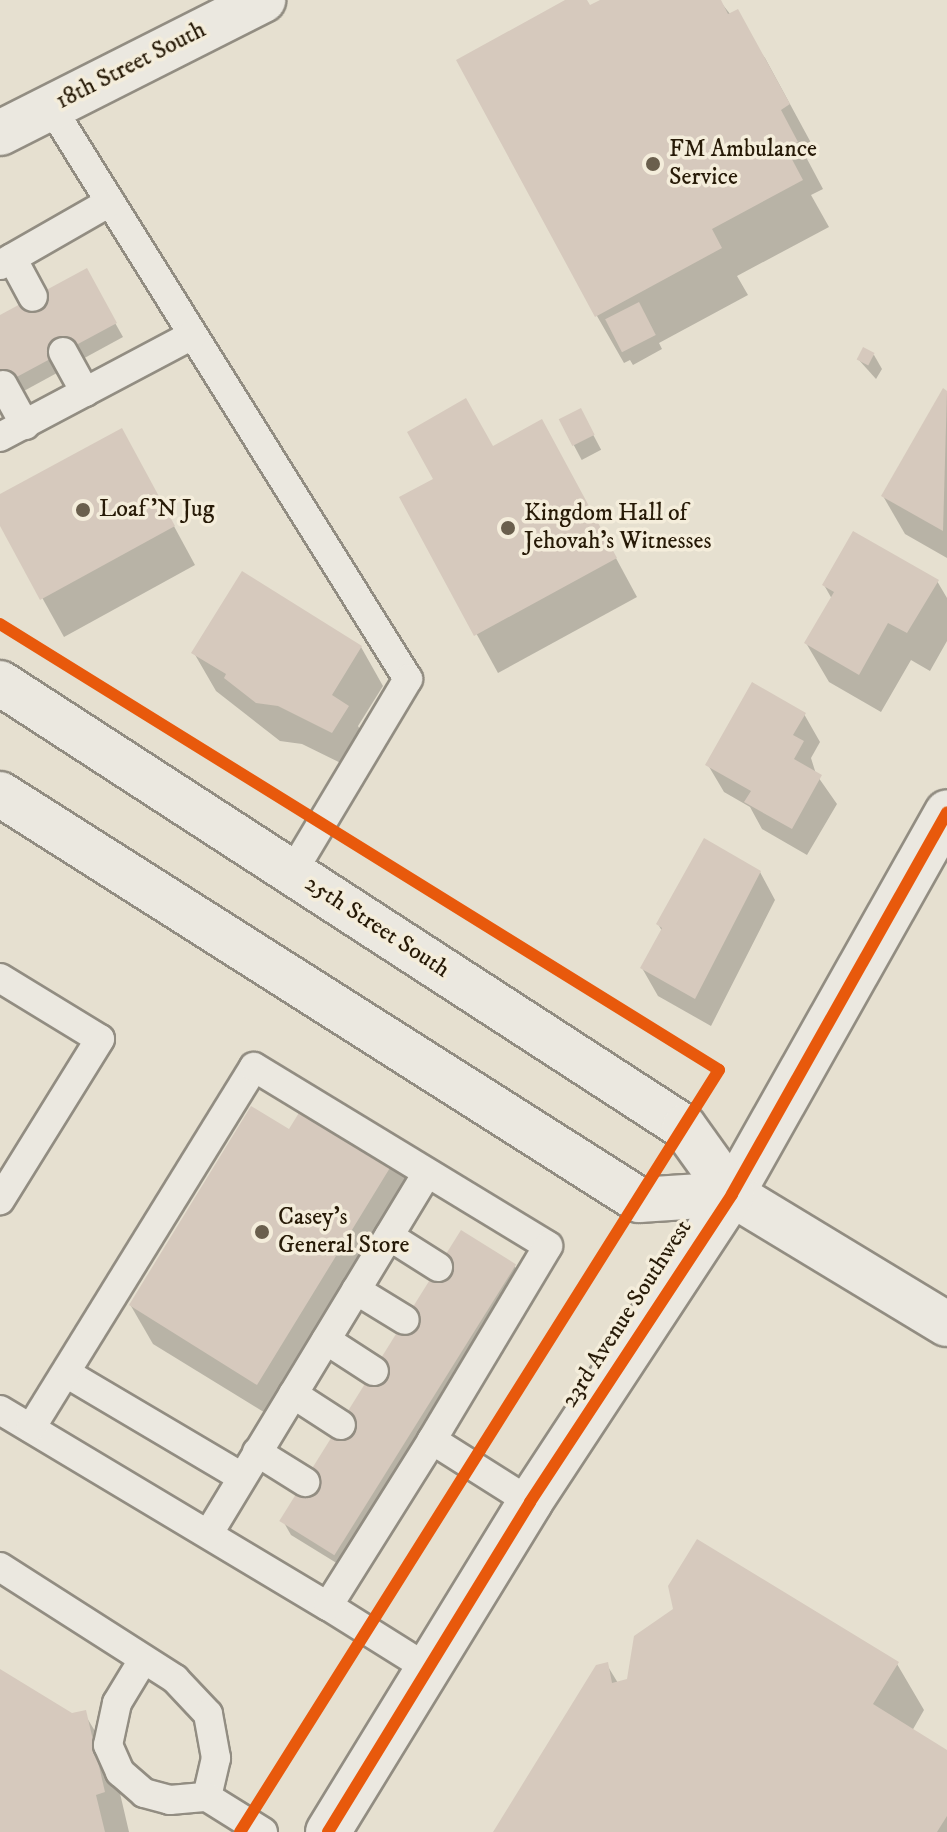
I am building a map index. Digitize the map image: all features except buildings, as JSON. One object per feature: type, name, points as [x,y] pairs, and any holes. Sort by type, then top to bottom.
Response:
[{"type":"main road","name":"18th Street South","points":[[0,133],[263,0]]},
{"type":"main road","name":"25th Street South","points":[[0,683],[684,1127],[732,1194],[947,1324]]},
{"type":"main road","points":[[0,794],[639,1200],[732,1194]]},
{"type":"main road","name":"23rd Avenue Southwest","points":[[328,1832],[530,1502],[732,1194],[947,812]]},
{"type":"lane","points":[[51,107],[408,679],[292,873]]},
{"type":"lane","points":[[33,297],[6,261],[110,202]]},
{"type":"lane","points":[[3,385],[12,431],[193,335]]},
{"type":"lane","points":[[63,352],[85,392]]},
{"type":"lane","points":[[0,978],[100,1039],[0,1200]]},
{"type":"lane","points":[[31,1428],[254,1067],[548,1246],[501,1306],[438,1409],[432,1440],[403,1464],[368,1521],[328,1606]]},
{"type":"lane","points":[[209,1533],[427,1173]]},
{"type":"lane","points":[[389,1236],[438,1267]]},
{"type":"lane","points":[[356,1290],[405,1320]]},
{"type":"lane","points":[[326,1340],[374,1371]]},
{"type":"lane","points":[[66,1373],[242,1477]]},
{"type":"lane","points":[[293,1394],[341,1425]]},
{"type":"lane","points":[[0,1410],[209,1533],[427,1668]]},
{"type":"lane","points":[[432,1440],[530,1502]]},
{"type":"lane","points":[[257,1452],[305,1482]]},
{"type":"lane","points":[[0,1567],[175,1679],[208,1714],[216,1758],[207,1797]]},
{"type":"lane","points":[[143,1660],[117,1703],[108,1745],[120,1772],[144,1793],[170,1800],[207,1797],[263,1832]]},
{"type":"cycle path","points":[[0,624],[719,1070],[240,1832]]},
{"type":"cycle path","points":[[328,1832],[530,1502],[732,1194],[947,812]]},
{"type":"place","name":"FM Ambulance Service","points":[[653,164]]},
{"type":"place","name":"Loaf 'N Jug","points":[[83,510]]},
{"type":"place","name":"Kingdom Hall of Jehovah's Witnesses","points":[[508,528]]},
{"type":"place","name":"Casey's General Store","points":[[262,1232]]}]
